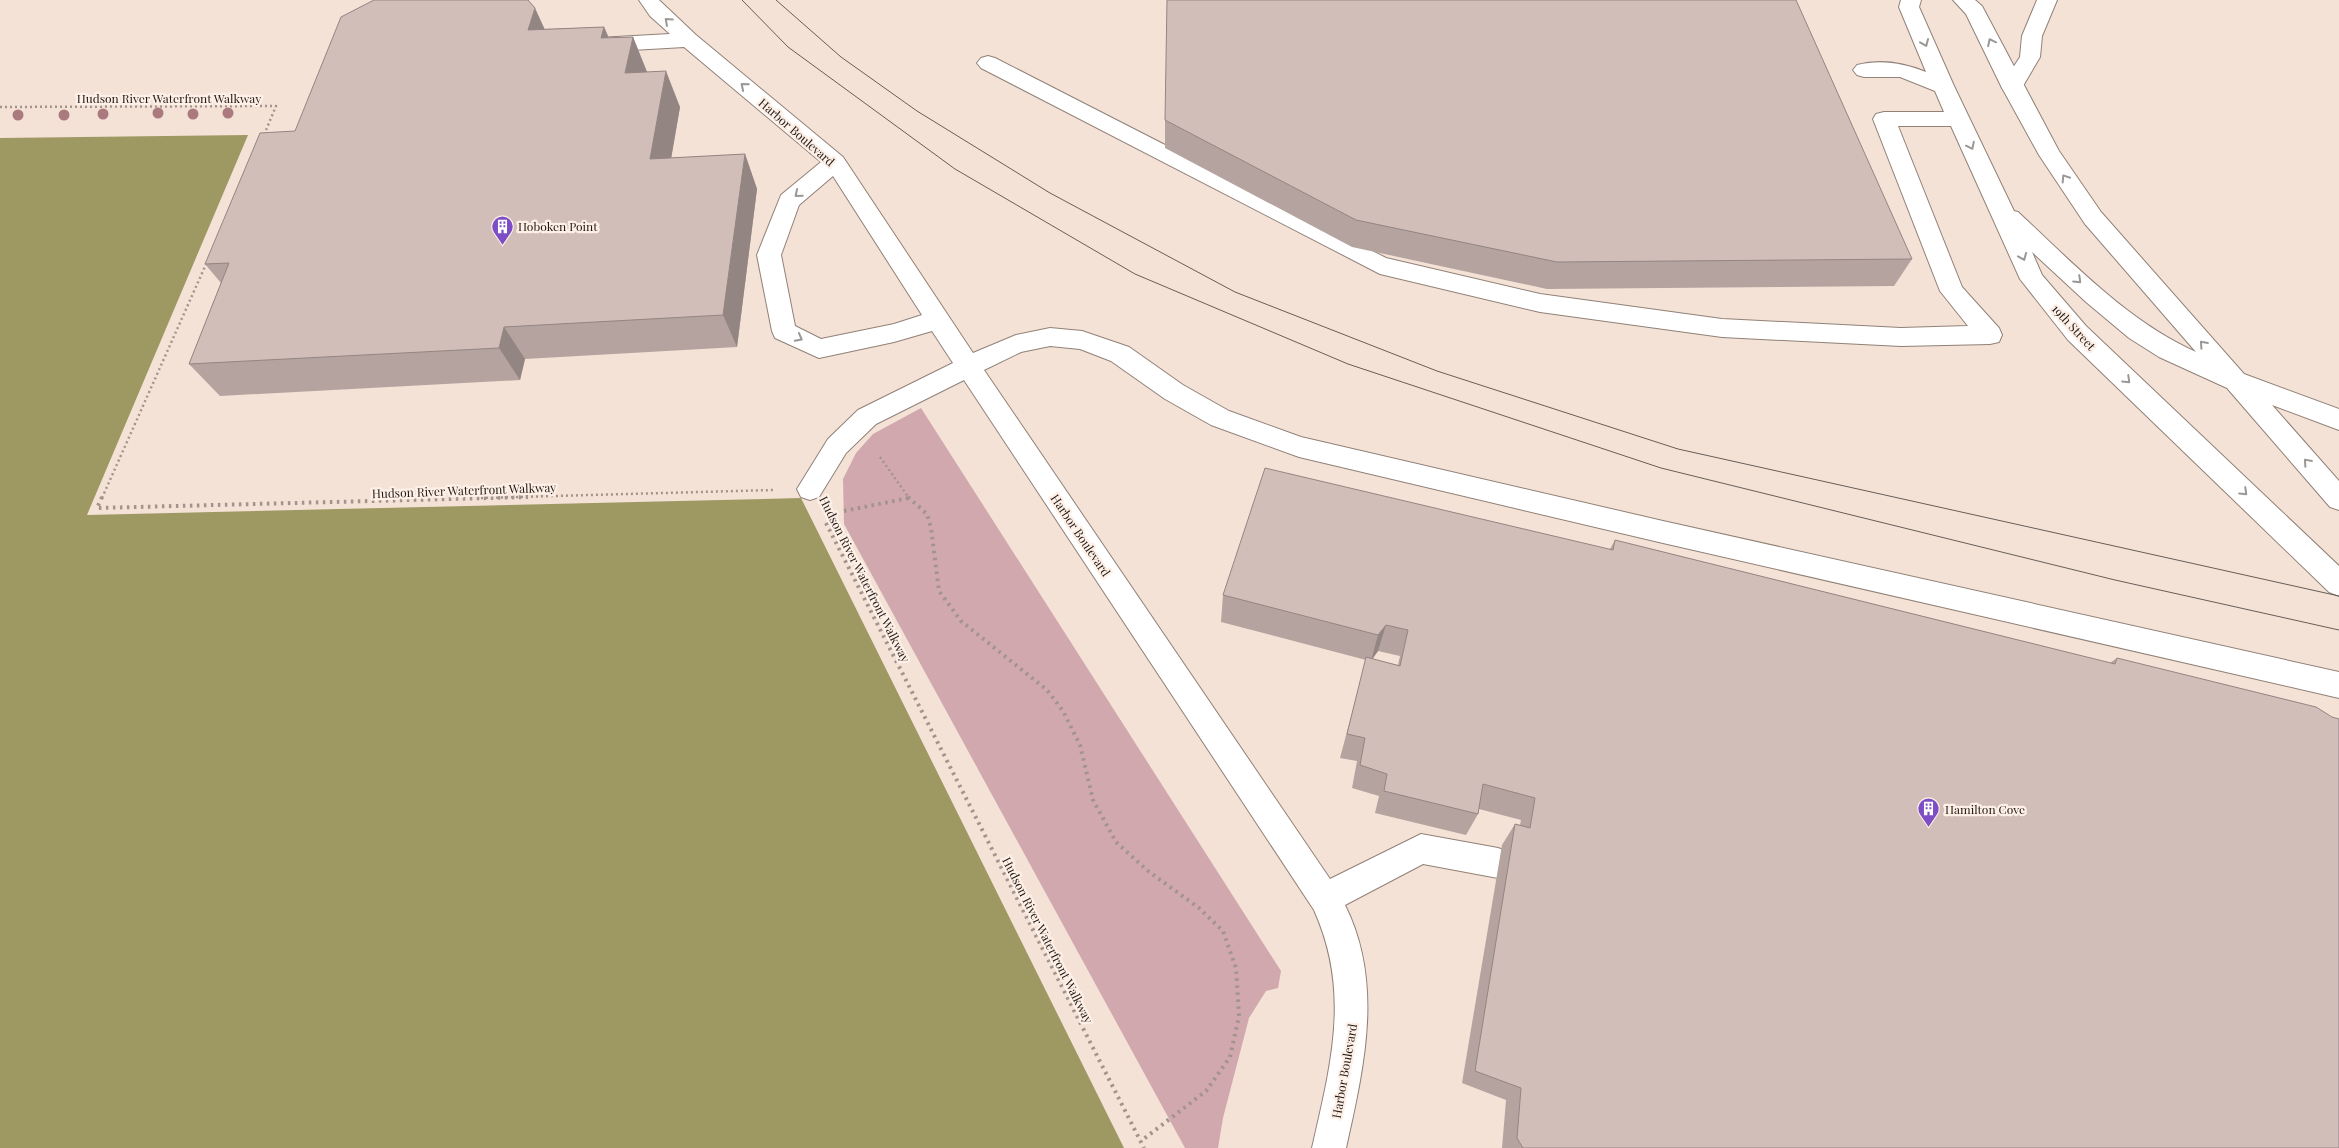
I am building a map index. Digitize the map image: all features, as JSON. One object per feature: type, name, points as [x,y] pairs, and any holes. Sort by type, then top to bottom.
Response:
[{"type":"street","name":"Harbor Boulevard","points":[[649,0],[657,11],[689,40],[835,162],[968,366],[1325,899],[1338,926],[1346,956],[1353,1017],[1351,1044],[1329,1148]]},
{"type":"street","name":"19th Street","points":[[1911,0],[1909,7],[1943,86],[2003,212],[2032,279],[2060,314],[2339,584]]},
{"type":"street","points":[[1963,0],[1976,11],[2012,86],[2050,155],[2092,218],[2339,499]]},
{"type":"street","points":[[2012,86],[2030,57],[2032,36],[2047,0]]},
{"type":"street","points":[[580,46],[689,40]]},
{"type":"street","points":[[988,63],[1380,265],[1540,303],[1722,328],[1901,337],[1990,335],[1952,291],[1884,119],[1958,119]]},
{"type":"street","points":[[1864,70],[1902,70],[1943,86]]},
{"type":"street","points":[[835,162],[789,201],[769,255],[784,331],[819,349],[894,333],[938,320]]},
{"type":"street","points":[[2003,212],[2094,296],[2138,330],[2168,350],[2236,380],[2339,420]]},
{"type":"street","points":[[810,489],[837,446],[866,417],[1016,344],[1050,338],[1082,340],[1120,354],[1174,392],[1220,418],[1299,447],[1663,532],[2339,685]]},
{"type":"street","points":[[1325,899],[1421,849],[1498,863]]},
{"type":"path","name":"Hudson River Waterfront Walkway","points":[[0,107],[276,106],[260,142]]},
{"type":"path","name":"Hudson River Waterfront Walkway","points":[[209,258],[97,508],[810,489],[1144,1148]]},
{"type":"path","points":[[858,425],[909,498],[927,514],[932,528],[939,591],[961,621],[1047,690],[1062,710],[1080,745],[1093,800],[1116,842],[1148,871],[1199,908],[1223,931],[1236,968],[1239,1016],[1230,1057],[1206,1091],[1141,1141]]},
{"type":"path","points":[[822,515],[909,498]]},
{"type":"shaded area","points":[[248,135],[87,515],[801,498],[1124,1148],[0,1148],[0,138]]},
{"type":"shaded area","points":[[921,408],[1281,971],[1278,988],[1266,991],[1249,1018],[1223,1118],[1218,1148],[1185,1148],[844,524],[843,479],[856,453],[873,434]]},
{"type":"building","name":"Hoboken Point","points":[[374,0],[528,0],[535,8],[528,30],[604,27],[601,38],[633,37],[625,73],[666,71],[650,159],[745,154],[723,315],[504,327],[499,348],[189,364],[229,263],[205,264],[260,133],[295,131],[341,17]]},
{"type":"building","points":[[1167,0],[1796,0],[1912,259],[1557,262],[1356,220],[1165,120]]},
{"type":"building","name":"Hamilton Cove","points":[[1265,468],[1613,550],[1615,540],[2115,664],[2117,658],[2316,707],[2339,719],[2339,1148],[1523,1148],[1517,1138],[1521,1088],[1475,1071],[1515,824],[1530,828],[1535,798],[1483,784],[1478,814],[1384,791],[1387,774],[1360,765],[1365,738],[1347,734],[1366,657],[1400,666],[1408,630],[1386,625],[1378,635],[1223,595]]},
{"type":"tram line","points":[[742,0],[788,47],[955,169],[1135,274],[1348,364],[1661,468],[2115,580],[2339,630]]},
{"type":"tram line","points":[[776,0],[841,57],[917,111],[1050,193],[1235,292],[1437,371],[1678,449],[2339,596]]},
{"type":"place","name":"Hoboken Point","points":[[502,245]]},
{"type":"place","name":"Hamilton Cove","points":[[1929,828]]}]
